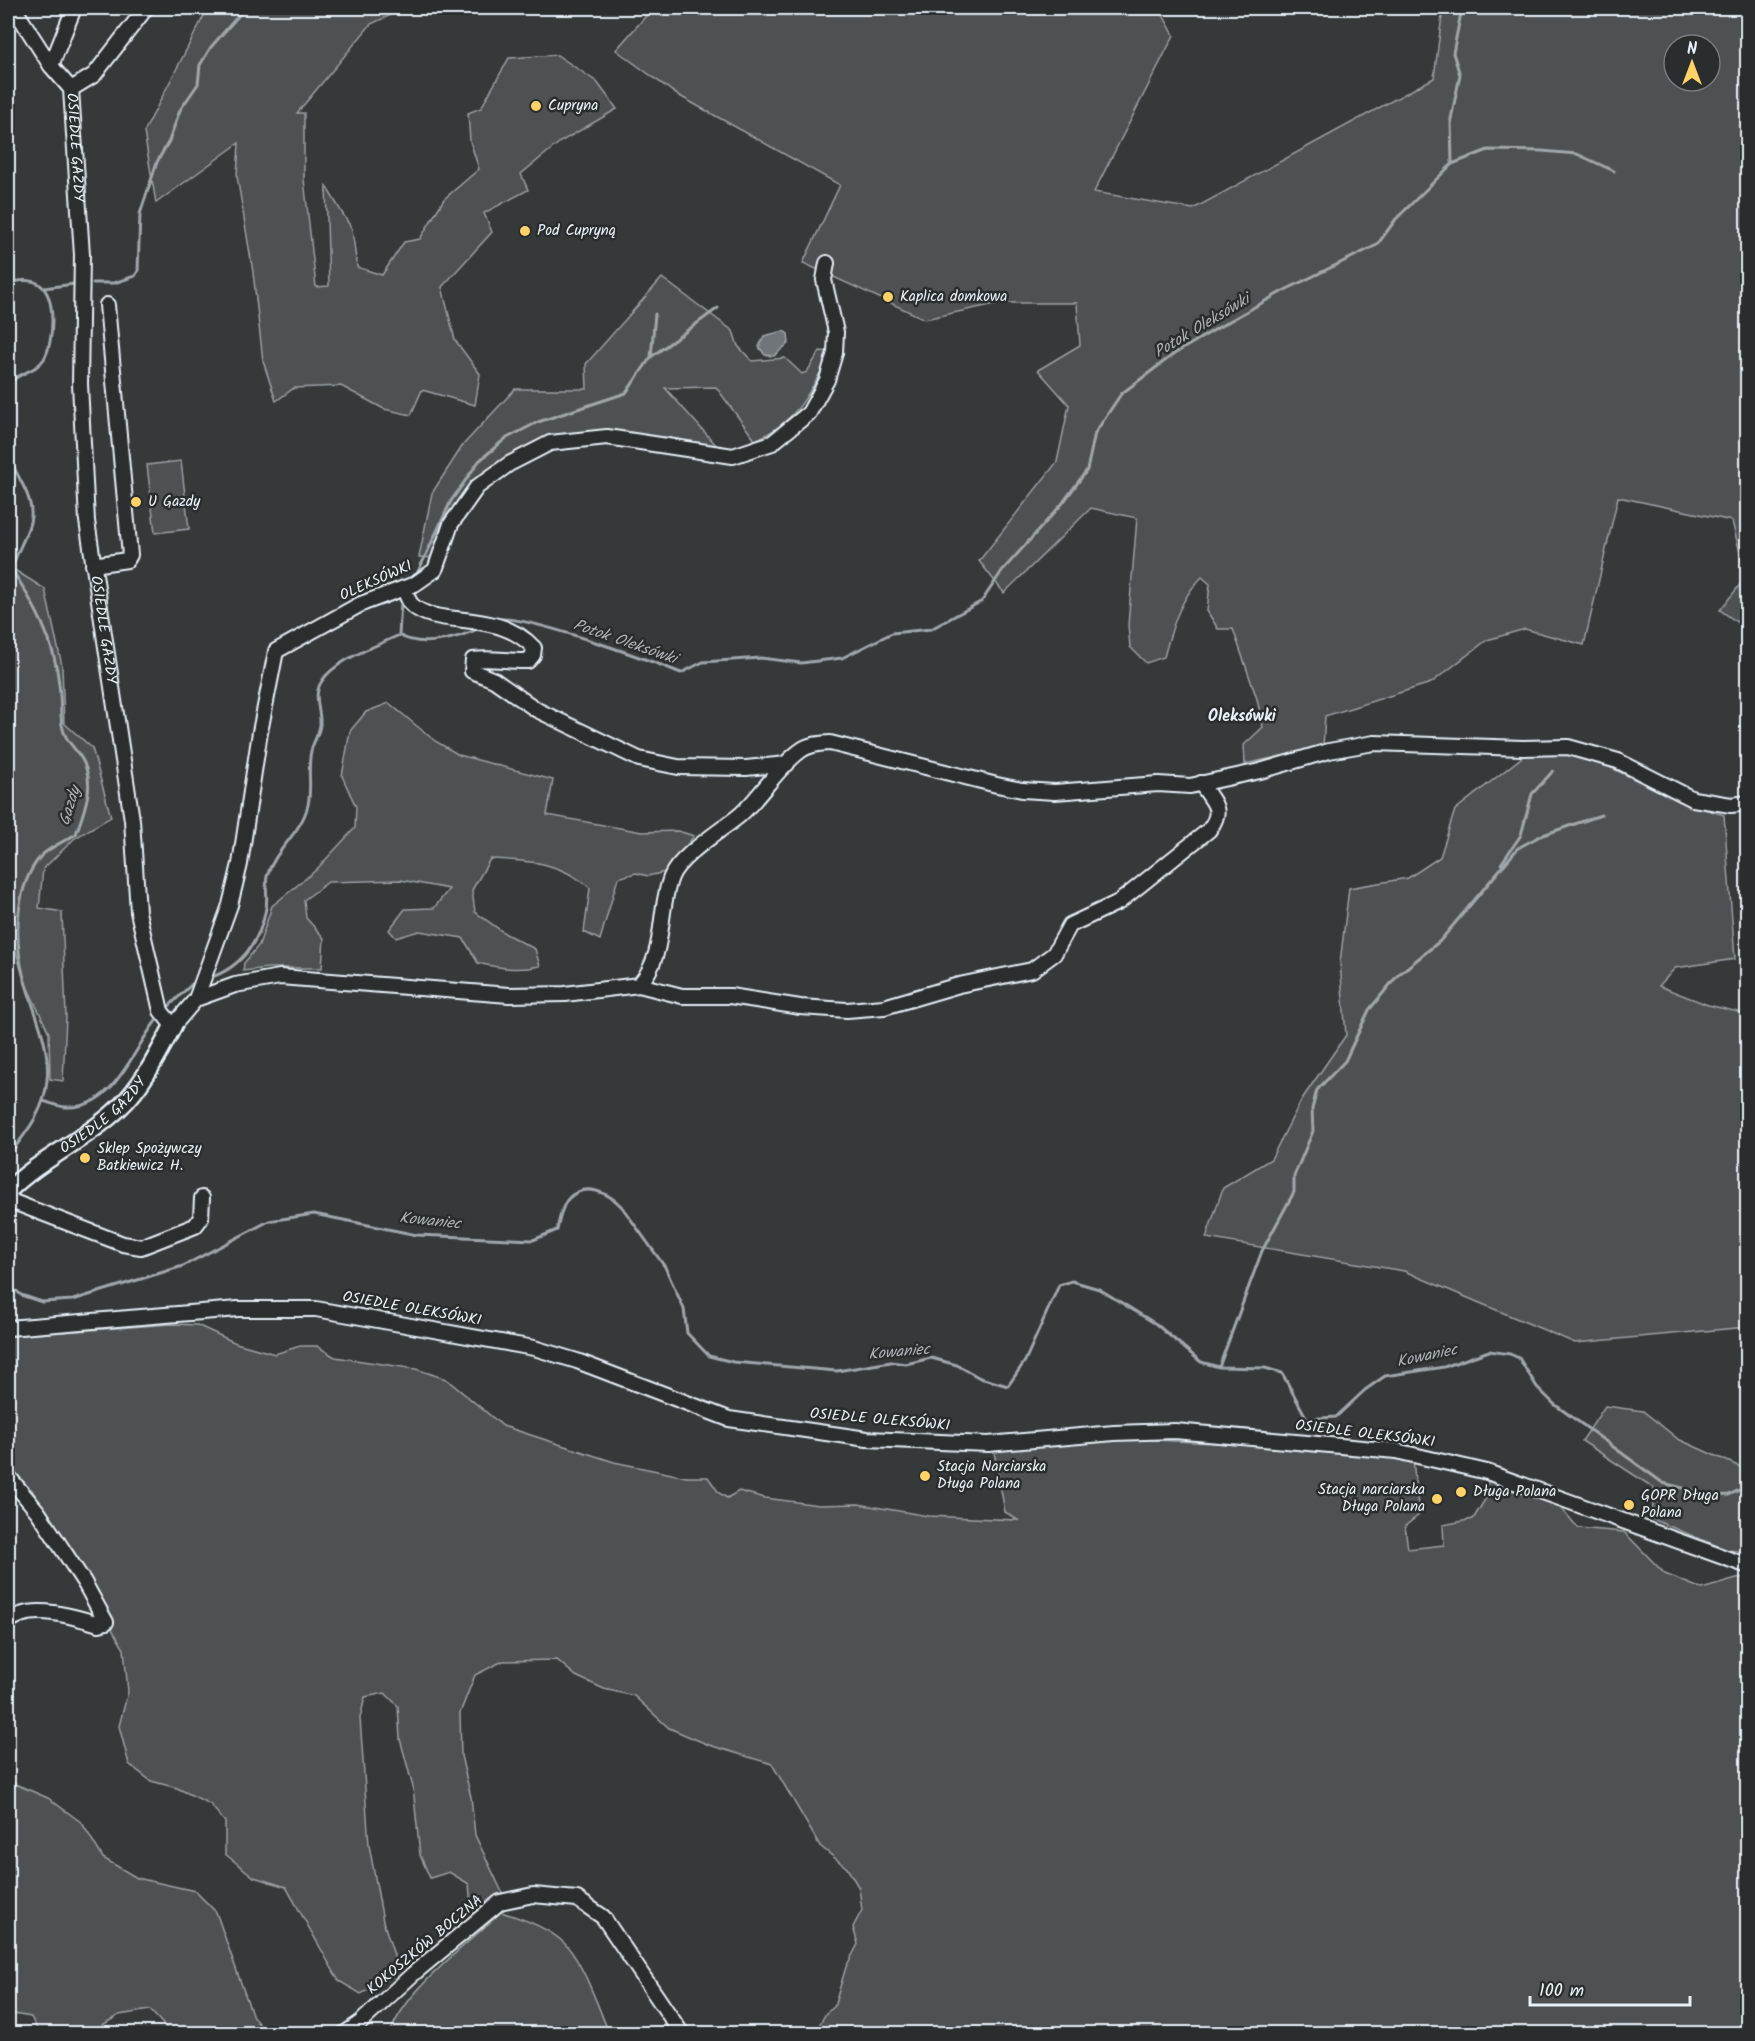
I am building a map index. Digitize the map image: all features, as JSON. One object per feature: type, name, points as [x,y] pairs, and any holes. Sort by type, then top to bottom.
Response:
[{"type":"street","name":"OSIEDLE GAZDY","points":[[8,1191],[29,1172],[120,1107],[141,1083],[167,1019],[138,912],[132,820],[87,521],[81,407],[82,255],[71,89],[51,66],[14,8]]},
{"type":"street","points":[[51,66],[74,8]]},
{"type":"street","points":[[71,89],[94,75],[146,8]]},
{"type":"street","name":"OLEKSÓWKI","points":[[167,1019],[196,999],[230,905],[240,864],[260,732],[276,651],[361,604],[404,588],[435,570],[451,524],[477,487],[509,464],[550,443],[607,437],[732,456],[772,443],[809,412],[827,380],[835,353],[836,332],[824,280],[827,263]]},
{"type":"street","points":[[93,565],[127,560],[130,555],[107,305]]},
{"type":"street","points":[[404,588],[411,604],[424,613],[489,623],[526,639],[534,648],[533,655],[528,661],[513,662],[484,658],[473,660],[472,671],[494,680],[537,710],[639,759],[678,767],[746,768],[787,764]]},
{"type":"street","points":[[639,986],[647,976],[658,952],[671,875],[701,844],[740,815],[799,752],[813,744],[830,743],[1022,790],[1087,791],[1158,784],[1190,786],[1329,751],[1374,743],[1523,748],[1568,747],[1618,761],[1693,799],[1731,805],[1748,803]]},
{"type":"street","points":[[196,999],[235,985],[280,977],[509,995],[565,994],[639,986],[682,996],[730,996],[762,999],[800,1007],[847,1010],[884,1007],[959,985],[1032,970],[1054,954],[1070,925],[1119,902],[1209,830],[1218,818],[1218,810],[1201,783]]},
{"type":"street","points":[[8,1200],[123,1244],[141,1246],[195,1226],[201,1218],[202,1198]]},
{"type":"street","name":"OSIEDLE OLEKSÓWKI","points":[[8,1328],[238,1309],[316,1310],[534,1348],[577,1361],[688,1406],[729,1419],[867,1439],[988,1444],[1114,1433],[1175,1431],[1396,1451],[1487,1472],[1748,1566]]},
{"type":"street","points":[[8,1476],[38,1512],[106,1622],[99,1624],[53,1613],[34,1613],[20,1615],[8,1622]]},
{"type":"street","name":"KOKOSZKÓW BOCZNA","points":[[344,2034],[360,2023],[413,1974],[500,1902],[533,1894],[577,1899],[603,1917],[682,2034]]},
{"type":"shaded area","points":[[208,8],[406,8],[371,24],[297,113],[304,113],[304,179],[316,287],[329,286],[326,186],[352,229],[357,267],[382,275],[404,242],[420,239],[444,199],[479,169],[470,141],[468,113],[481,108],[509,58],[557,55],[597,82],[617,109],[560,142],[521,174],[528,190],[484,213],[492,232],[442,287],[455,340],[480,374],[475,405],[422,390],[411,415],[384,409],[341,386],[294,388],[276,401],[263,361],[253,272],[237,176],[239,143],[156,203],[144,132]]},
{"type":"shaded area","points":[[653,8],[1159,8],[1174,35],[1094,192],[1193,209],[1434,78],[1443,8],[1747,8],[1747,629],[1720,610],[1746,577],[1732,521],[1618,497],[1584,645],[1525,629],[1487,640],[1431,683],[1325,716],[1323,747],[1245,764],[1244,745],[1263,727],[1257,699],[1233,629],[1218,629],[1207,611],[1210,584],[1202,577],[1188,594],[1174,624],[1164,657],[1146,663],[1130,647],[1128,625],[1137,518],[1091,508],[1004,593],[979,561],[1057,462],[1069,405],[1038,370],[1080,345],[1077,303],[1000,303],[925,319],[803,263],[840,185],[676,94],[616,50]]},
{"type":"shaded area","points":[[662,278],[733,331],[738,346],[752,361],[785,358],[802,374],[807,372],[820,351],[831,352],[809,393],[792,415],[770,433],[755,440],[716,387],[665,388],[718,447],[666,437],[570,434],[491,469],[436,558],[419,557],[432,493],[463,445],[515,389],[587,389],[586,364]]},
{"type":"shaded area","points":[[784,331],[788,334],[789,343],[774,356],[765,355],[759,347],[764,336]]},
{"type":"shaded area","points":[[181,461],[189,529],[155,533],[147,465]]},
{"type":"shaded area","points":[[8,566],[45,589],[62,666],[64,723],[92,748],[111,817],[75,838],[43,869],[39,908],[62,912],[66,1017],[63,1081],[50,1079],[49,1033],[24,980],[12,938],[11,910],[8,909]]},
{"type":"shaded area","points":[[389,703],[435,741],[459,755],[553,780],[547,815],[642,832],[678,831],[694,836],[665,872],[648,876],[636,873],[618,878],[600,940],[584,932],[590,888],[578,879],[567,872],[543,864],[490,859],[472,890],[475,912],[506,934],[535,949],[540,966],[509,968],[478,963],[463,938],[419,931],[396,938],[389,930],[405,909],[434,908],[449,889],[401,880],[328,882],[304,900],[306,918],[324,938],[322,968],[268,968],[243,971],[244,963],[259,945],[272,906],[316,870],[355,828],[356,807],[342,776],[350,731],[366,712]]},
{"type":"shaded area","points":[[1567,751],[1589,757],[1679,801],[1724,815],[1735,959],[1675,968],[1659,986],[1708,1005],[1747,1014],[1747,1327],[1575,1343],[1404,1271],[1206,1238],[1223,1188],[1271,1159],[1302,1099],[1346,1035],[1340,963],[1349,888],[1408,878],[1440,857],[1455,810],[1526,754]]},
{"type":"shaded area","points":[[171,1324],[197,1325],[236,1343],[275,1354],[300,1346],[317,1346],[335,1357],[416,1369],[446,1379],[503,1426],[614,1462],[686,1477],[708,1477],[719,1493],[727,1498],[739,1491],[765,1498],[819,1505],[858,1504],[928,1516],[1018,1520],[1005,1512],[993,1446],[1135,1439],[1272,1446],[1413,1460],[1419,1515],[1405,1526],[1408,1549],[1444,1545],[1443,1525],[1473,1519],[1486,1498],[1488,1479],[1558,1504],[1578,1528],[1624,1532],[1665,1574],[1702,1589],[1747,1576],[1747,2033],[815,2033],[826,2013],[834,2007],[846,1967],[858,1944],[853,1927],[862,1910],[859,1888],[847,1868],[820,1846],[772,1764],[709,1745],[669,1728],[634,1696],[604,1689],[576,1676],[557,1660],[503,1661],[475,1675],[460,1713],[461,1756],[471,1797],[475,1835],[502,1892],[488,1906],[471,1907],[469,1884],[449,1872],[430,1878],[420,1855],[413,1787],[400,1739],[398,1706],[385,1693],[365,1697],[360,1718],[369,1845],[383,1921],[394,1955],[392,1977],[361,1994],[339,1981],[286,1887],[254,1877],[225,1854],[225,1822],[210,1804],[177,1788],[151,1781],[129,1764],[119,1726],[128,1692],[124,1649],[113,1631],[101,1599],[32,1490],[8,1468],[8,1336]]},
{"type":"shaded area","points":[[1605,1406],[1643,1411],[1678,1439],[1747,1470],[1747,1552],[1727,1550],[1652,1519],[1654,1488],[1582,1441]]},
{"type":"shaded area","points":[[8,1781],[48,1798],[82,1823],[103,1858],[137,1878],[195,1891],[216,1912],[253,2017],[266,2033],[171,2033],[150,2010],[119,2015],[94,2030],[93,2033],[39,2033],[31,2017],[8,2013]]},
{"type":"shaded area","points":[[501,1912],[542,1927],[563,1942],[577,1960],[609,2033],[390,2033],[409,2000],[423,1984]]},
{"type":"waterway","points":[[93,283],[114,283],[135,276],[138,271],[140,214],[157,162],[169,141],[180,110],[198,84],[200,65],[211,47],[245,8]]},
{"type":"waterway","points":[[1452,164],[1451,119],[1460,75],[1453,53],[1462,8]]},
{"type":"waterway","name":"Potok Oleksówki","points":[[496,620],[509,619],[556,630],[681,673],[703,662],[761,658],[801,663],[842,658],[892,633],[931,629],[982,601],[1002,571],[1062,504],[1087,470],[1095,433],[1121,394],[1174,354],[1226,323],[1283,291],[1377,245],[1396,219],[1452,164],[1488,150],[1542,151],[1577,154],[1614,171]]},
{"type":"waterway","name":"Gazdy","points":[[8,283],[28,281],[39,284],[49,298],[52,320],[50,342],[44,359],[36,367],[15,378],[8,386]]},
{"type":"waterway","points":[[44,288],[74,284]]},
{"type":"waterway","points":[[417,574],[451,501],[479,461],[505,439],[538,422],[626,393],[651,357],[718,308]]},
{"type":"waterway","points":[[651,357],[655,314]]},
{"type":"waterway","name":"Gazdy","points":[[8,452],[26,491],[31,508],[30,524],[12,570],[43,624],[57,668],[63,729],[83,762],[89,782],[86,803],[76,834],[41,856],[32,868],[22,897],[18,928],[20,960],[44,1039],[47,1080],[39,1112],[8,1156]]},
{"type":"waterway","points":[[399,635],[401,602]]},
{"type":"waterway","name":"Potok Oleksówki","points":[[209,978],[240,960],[254,942],[267,904],[266,880],[271,866],[305,815],[309,798],[310,758],[320,725],[317,697],[319,686],[328,673],[346,660],[399,635],[408,639],[429,642],[463,635],[482,627]]},
{"type":"waterway","points":[[1501,864],[1521,835],[1532,794],[1553,771]]},
{"type":"waterway","points":[[1219,1367],[1262,1251],[1294,1192],[1294,1176],[1313,1131],[1312,1109],[1317,1090],[1345,1061],[1369,1010],[1398,975],[1440,941],[1518,848],[1540,836],[1601,815]]},
{"type":"waterway","name":"Potok Oleksówki","points":[[166,1009],[197,982]]},
{"type":"waterway","name":"Potok Oleksówki","points":[[43,1101],[66,1107],[83,1105],[98,1098],[122,1074],[160,1016]]},
{"type":"waterway","name":"Kowaniec","points":[[8,1283],[21,1295],[42,1302],[73,1300],[183,1266],[269,1221],[314,1214],[417,1235],[533,1240],[557,1230],[562,1209],[568,1199],[575,1194],[589,1190],[610,1197],[622,1207],[665,1267],[684,1309],[687,1333],[709,1356],[733,1362],[837,1371],[891,1362],[906,1364],[931,1358],[957,1365],[980,1378],[1008,1386],[1025,1361],[1059,1285],[1072,1281],[1099,1289],[1156,1324],[1201,1362],[1219,1367],[1265,1368],[1282,1373],[1307,1419],[1336,1417],[1365,1390],[1385,1376],[1444,1367],[1489,1351],[1510,1354],[1519,1358],[1537,1387],[1554,1404],[1663,1483],[1714,1496],[1729,1495],[1739,1490],[1748,1493]]},
{"type":"place","name":"Cupryna","points":[[536,106]]},
{"type":"place","name":"Pod Cupryną","points":[[525,231]]},
{"type":"place","name":"Kaplica domkowa","points":[[888,297]]},
{"type":"place","name":"U Gazdy","points":[[136,502]]},
{"type":"place","name":"Sklep Spożywczy Batkiewicz H.","points":[[85,1158]]},
{"type":"place","name":"Stacja Narciarska Długa Polana","points":[[925,1476]]},
{"type":"place","name":"Długa Polana","points":[[1461,1492]]},
{"type":"place","name":"Stacja narciarska Długa Polana","points":[[1437,1499]]},
{"type":"place","name":"GOPR Długa Polana","points":[[1629,1505]]},
{"type":"district","name":"Oleksówki","points":[[1242,716]]}]
